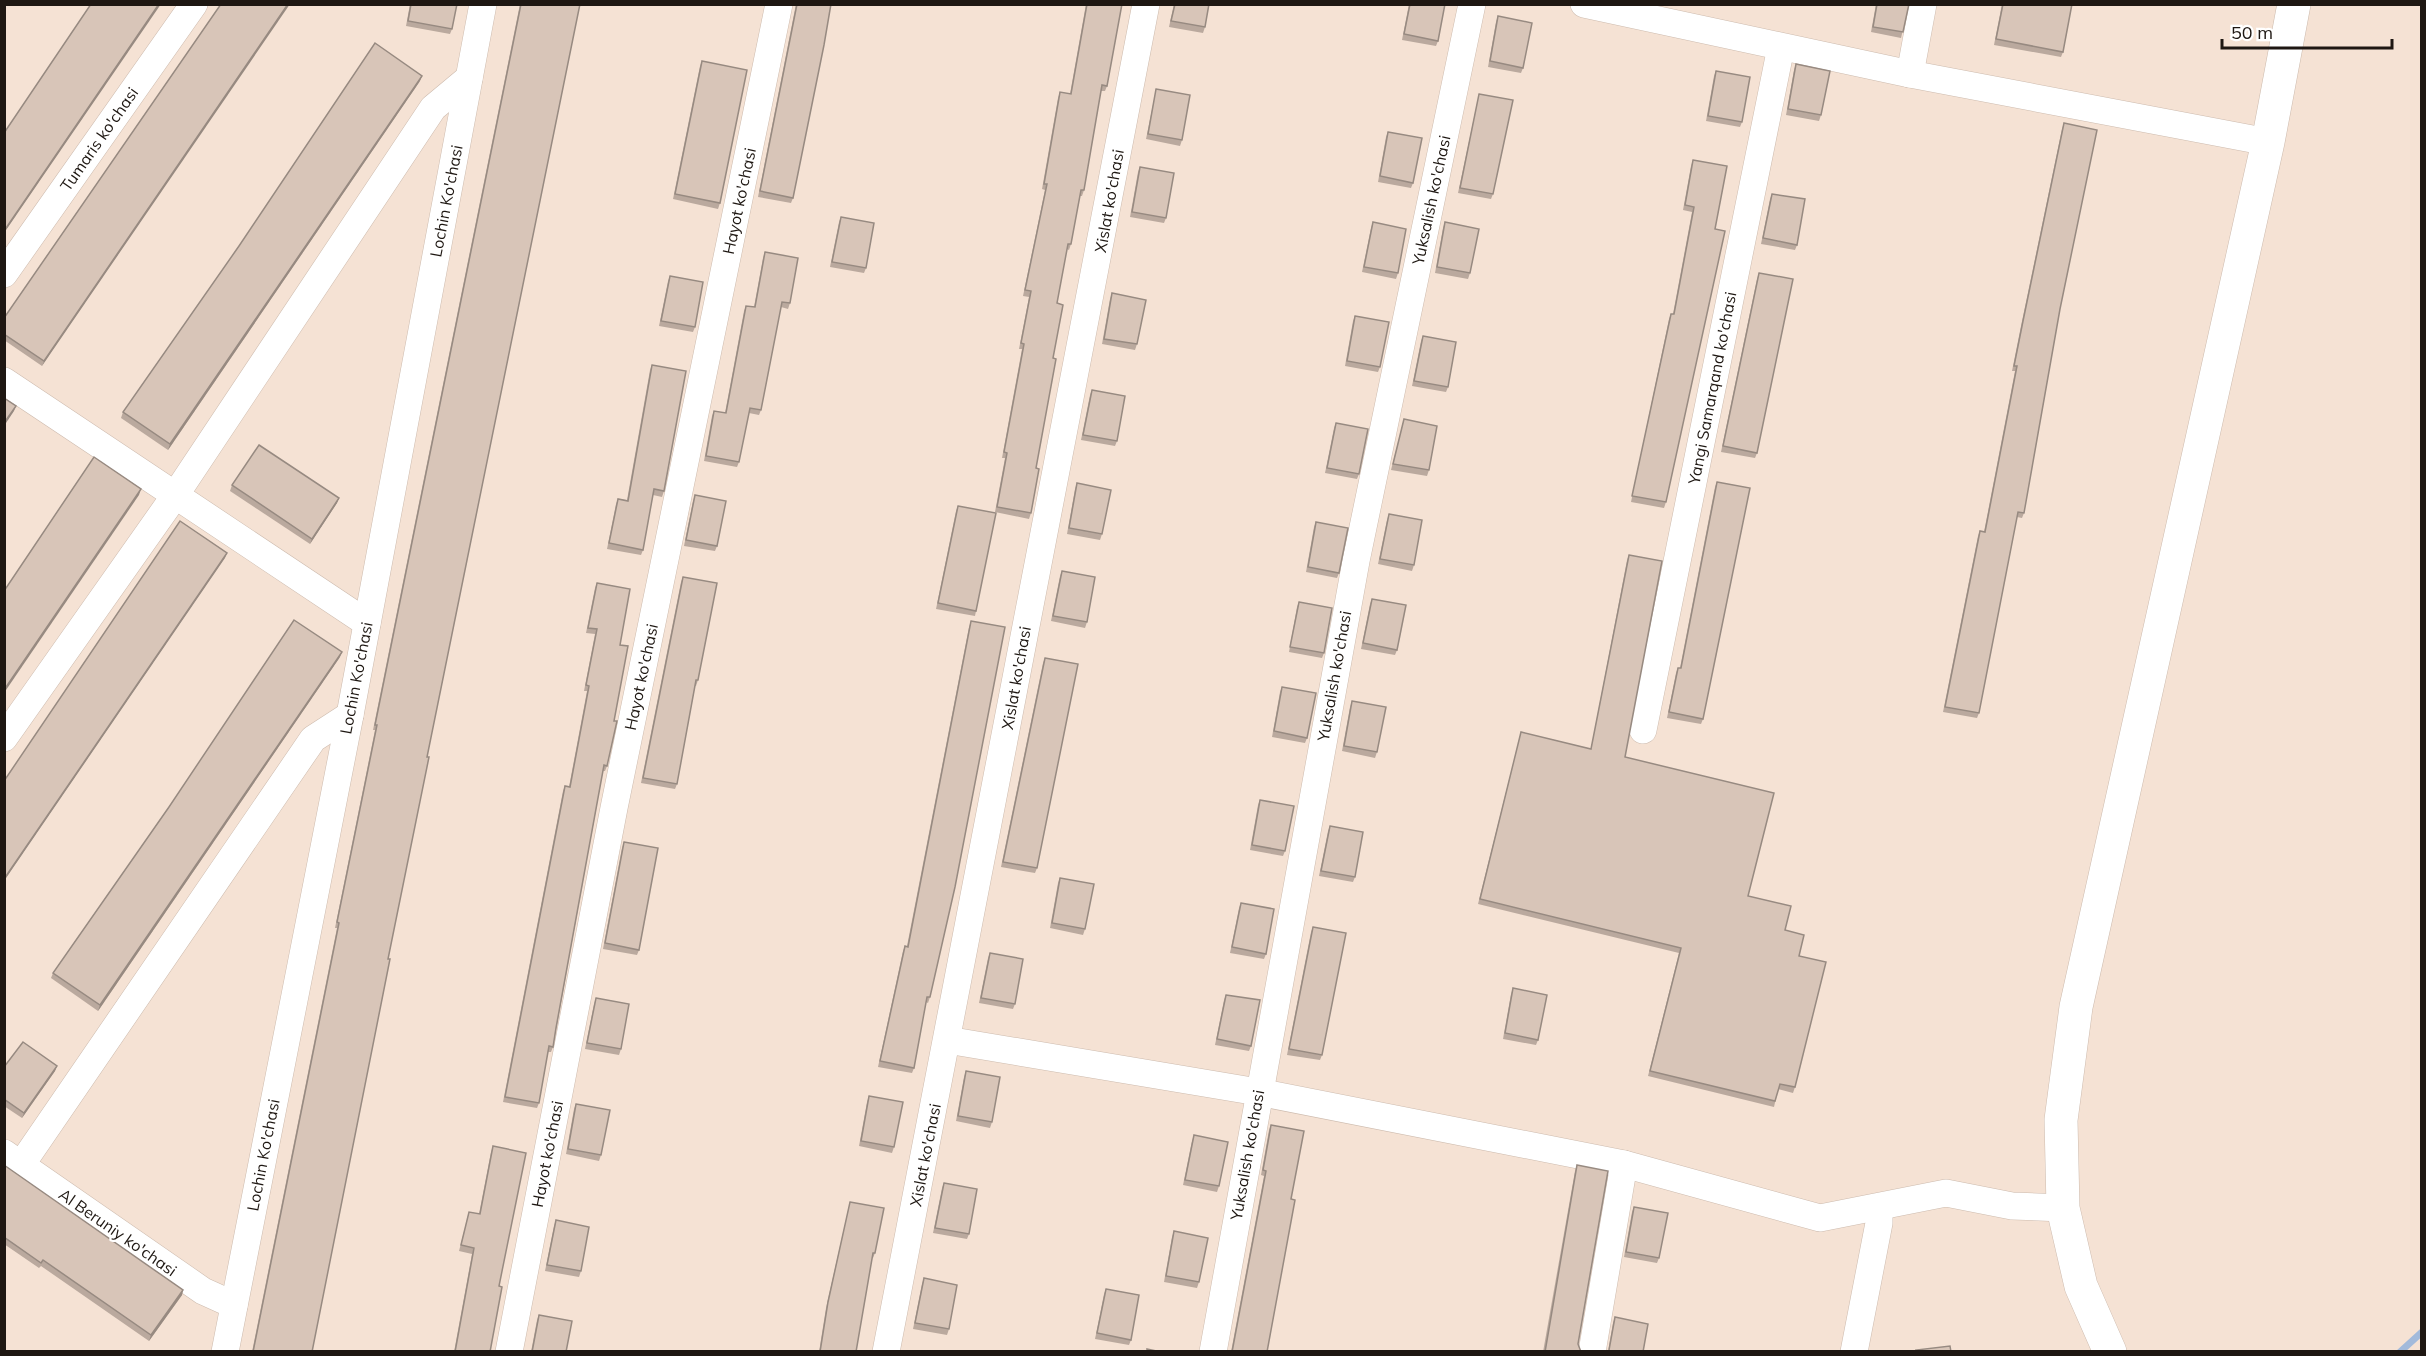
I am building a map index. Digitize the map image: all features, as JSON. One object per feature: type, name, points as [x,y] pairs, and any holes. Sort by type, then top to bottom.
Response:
[{"type":"main road","points":[[2110,1352],[2081,1286],[2063,1208],[2061,1120],[2076,1007],[2268,142],[2294,4]]},
{"type":"street","name":"Tumaris ko'chasi","points":[[4,274],[194,4]]},
{"type":"street","name":"Lochin Ko'chasi","points":[[225,1352],[350,715],[483,4]]},
{"type":"street","name":"Hayot ko'chasi","points":[[509,1352],[614,808],[779,4]]},
{"type":"street","name":"Xislat ko'chasi","points":[[886,1352],[1146,4]]},
{"type":"street","name":"Yuksalish ko'chasi","points":[[1213,1352],[1258,1092],[1356,561],[1472,4]]},
{"type":"street","points":[[1584,4],[1910,74],[2268,142]]},
{"type":"street","points":[[1910,74],[1923,4]]},
{"type":"street","name":"Yangi Samarqand ko'chasi","points":[[1643,730],[1781,47]]},
{"type":"street","points":[[4,738],[174,497],[433,108],[469,78]]},
{"type":"street","points":[[4,381],[174,497],[367,623]]},
{"type":"street","points":[[13,1159],[314,739],[350,715]]},
{"type":"street","points":[[947,1040],[1258,1092],[1624,1164],[1820,1218],[1946,1193],[2012,1206],[2063,1208]]},
{"type":"street","name":"Al Beruniy ko'chasi","points":[[13,1159],[203,1291],[234,1305]]},
{"type":"street","points":[[1592,1352],[1624,1164]]},
{"type":"street","points":[[1854,1352],[1879,1223],[1879,1207]]},
{"type":"building","points":[[91,4],[159,4],[4,231],[4,133]]},
{"type":"building","points":[[221,4],[288,4],[44,361],[4,334],[4,318]]},
{"type":"building","points":[[411,4],[457,4],[452,29],[408,21]]},
{"type":"building","points":[[521,4],[580,4],[427,757],[429,757],[388,959],[390,959],[312,1352],[253,1352],[339,923],[337,922],[377,725],[375,725]]},
{"type":"building","points":[[797,4],[831,4],[793,198],[760,191]]},
{"type":"building","points":[[1087,4],[1122,4],[1107,86],[1102,85],[1084,190],[1081,190],[1071,244],[1068,244],[1057,303],[1063,305],[1053,358],[1056,359],[1036,468],[1039,469],[1031,513],[997,507],[1031,291],[1025,290],[1047,184],[1044,184],[1060,92],[1071,94]]},
{"type":"building","points":[[1175,4],[1209,4],[1205,27],[1171,21]]},
{"type":"building","points":[[1410,4],[1445,4],[1438,41],[1404,34]]},
{"type":"building","points":[[1877,4],[1909,4],[1903,32],[1873,27]]},
{"type":"building","points":[[2003,4],[2072,4],[2063,52],[1996,39]]},
{"type":"building","points":[[1498,16],[1532,23],[1523,68],[1490,61]]},
{"type":"building","points":[[375,43],[422,76],[170,444],[123,412],[239,246]]},
{"type":"building","points":[[702,61],[747,70],[720,203],[675,194]]},
{"type":"building","points":[[1796,64],[1830,71],[1821,115],[1788,109]]},
{"type":"building","points":[[1716,71],[1750,77],[1742,122],[1708,116]]},
{"type":"building","points":[[1156,89],[1190,95],[1182,140],[1148,134]]},
{"type":"building","points":[[1479,94],[1513,100],[1493,194],[1460,188]]},
{"type":"building","points":[[2064,123],[2097,130],[2060,309],[2024,513],[2018,512],[1979,713],[1945,707],[1980,531],[1985,532],[2017,366],[2014,366]]},
{"type":"building","points":[[1388,132],[1422,138],[1413,183],[1380,176]]},
{"type":"building","points":[[1693,160],[1727,166],[1715,229],[1725,231],[1666,502],[1632,496],[1671,314],[1674,314],[1694,207],[1685,205]]},
{"type":"building","points":[[1140,167],[1174,173],[1166,218],[1132,212]]},
{"type":"building","points":[[1772,194],[1805,199],[1797,245],[1763,238]]},
{"type":"building","points":[[841,217],[874,223],[866,268],[832,262]]},
{"type":"building","points":[[1373,222],[1406,229],[1398,273],[1364,267]]},
{"type":"building","points":[[1445,222],[1479,229],[1470,273],[1437,267]]},
{"type":"building","points":[[765,252],[798,258],[790,303],[782,302],[761,410],[750,408],[739,462],[706,456],[714,411],[726,413],[746,306],[755,307]]},
{"type":"building","points":[[1759,273],[1793,279],[1757,453],[1723,446]]},
{"type":"building","points":[[670,276],[703,282],[695,327],[661,321]]},
{"type":"building","points":[[1112,293],[1146,300],[1137,344],[1104,339]]},
{"type":"building","points":[[1355,316],[1389,322],[1380,367],[1347,361]]},
{"type":"building","points":[[1423,336],[1456,342],[1448,387],[1414,381]]},
{"type":"building","points":[[652,365],[686,371],[664,491],[654,489],[643,550],[609,543],[618,499],[628,501]]},
{"type":"building","points":[[1092,390],[1125,396],[1117,441],[1083,435]]},
{"type":"building","points":[[4,398],[16,406],[4,423]]},
{"type":"building","points":[[1404,419],[1437,426],[1429,470],[1393,464]]},
{"type":"building","points":[[1336,423],[1368,429],[1359,474],[1327,468]]},
{"type":"building","points":[[259,445],[339,498],[312,539],[232,485]]},
{"type":"building","points":[[94,457],[141,489],[4,690],[4,591]]},
{"type":"building","points":[[1717,482],[1750,488],[1703,719],[1669,712],[1678,668],[1681,668]]},
{"type":"building","points":[[1077,483],[1111,490],[1102,534],[1069,528]]},
{"type":"building","points":[[695,495],[726,501],[717,546],[686,540]]},
{"type":"building","points":[[958,506],[996,513],[976,611],[938,603]]},
{"type":"building","points":[[1389,514],[1422,520],[1414,565],[1380,559]]},
{"type":"building","points":[[180,521],[227,553],[4,879],[4,781]]},
{"type":"building","points":[[1316,522],[1348,528],[1339,573],[1308,567]]},
{"type":"building","points":[[1629,555],[1662,561],[1625,757],[1774,793],[1748,896],[1791,906],[1785,930],[1804,935],[1799,956],[1826,962],[1795,1087],[1780,1084],[1775,1101],[1650,1071],[1681,948],[1480,899],[1521,732],[1591,749]]},
{"type":"building","points":[[1062,571],[1095,577],[1087,622],[1053,616]]},
{"type":"building","points":[[683,577],[717,583],[677,784],[643,778]]},
{"type":"building","points":[[597,583],[630,589],[620,645],[628,646],[614,721],[617,721],[607,766],[604,765],[553,1047],[549,1046],[539,1103],[505,1097],[565,786],[570,787],[589,686],[586,685],[597,629],[588,628]]},
{"type":"building","points":[[1372,599],[1406,605],[1397,650],[1363,643]]},
{"type":"building","points":[[1299,602],[1332,608],[1324,653],[1290,647]]},
{"type":"building","points":[[294,620],[342,652],[100,1005],[53,973],[169,807]]},
{"type":"building","points":[[971,621],[1005,627],[955,887],[930,997],[927,997],[914,1068],[880,1061],[905,946],[908,947]]},
{"type":"building","points":[[1045,658],[1078,664],[1037,868],[1003,862]]},
{"type":"building","points":[[1282,687],[1316,693],[1307,738],[1274,731]]},
{"type":"building","points":[[1352,701],[1386,707],[1377,752],[1344,746]]},
{"type":"building","points":[[1260,800],[1294,806],[1285,851],[1252,845]]},
{"type":"building","points":[[1330,826],[1363,832],[1355,877],[1321,871]]},
{"type":"building","points":[[624,842],[658,848],[639,950],[605,943]]},
{"type":"building","points":[[1060,878],[1094,884],[1085,929],[1052,923]]},
{"type":"building","points":[[1241,903],[1274,909],[1266,954],[1232,947]]},
{"type":"building","points":[[1313,927],[1346,933],[1322,1055],[1289,1049]]},
{"type":"building","points":[[990,953],[1023,959],[1015,1004],[981,998]]},
{"type":"building","points":[[1513,988],[1547,995],[1538,1040],[1505,1033]]},
{"type":"building","points":[[1226,995],[1260,1000],[1251,1046],[1217,1039]]},
{"type":"building","points":[[596,998],[629,1004],[621,1049],[587,1043]]},
{"type":"building","points":[[23,1042],[57,1066],[24,1113],[4,1099],[4,1067]]},
{"type":"building","points":[[966,1071],[1000,1077],[992,1122],[958,1116]]},
{"type":"building","points":[[869,1096],[903,1102],[894,1147],[861,1141]]},
{"type":"building","points":[[576,1104],[610,1110],[601,1155],[568,1149]]},
{"type":"building","points":[[1271,1125],[1304,1131],[1291,1199],[1295,1200],[1267,1352],[1232,1352],[1266,1171],[1263,1170]]},
{"type":"building","points":[[1194,1135],[1228,1142],[1219,1186],[1185,1180]]},
{"type":"building","points":[[493,1146],[526,1153],[499,1286],[502,1287],[490,1352],[455,1352],[474,1248],[461,1245],[469,1212],[480,1214]]},
{"type":"building","points":[[4,1165],[183,1290],[151,1335],[43,1260],[41,1263],[4,1237]]},
{"type":"building","points":[[1577,1165],[1608,1171],[1578,1344],[1581,1352],[1545,1352]]},
{"type":"building","points":[[944,1183],[977,1189],[969,1234],[935,1228]]},
{"type":"building","points":[[850,1202],[884,1208],[875,1253],[873,1253],[856,1352],[820,1352],[828,1302]]},
{"type":"building","points":[[1634,1207],[1668,1213],[1659,1258],[1626,1252]]},
{"type":"building","points":[[556,1220],[589,1227],[581,1271],[547,1265]]},
{"type":"building","points":[[1174,1231],[1208,1238],[1199,1282],[1166,1276]]},
{"type":"building","points":[[924,1278],[957,1285],[949,1329],[915,1323]]},
{"type":"building","points":[[1106,1289],[1139,1295],[1131,1340],[1097,1333]]},
{"type":"building","points":[[539,1315],[572,1321],[566,1352],[532,1352]]},
{"type":"building","points":[[1615,1317],[1648,1324],[1643,1352],[1608,1352]]},
{"type":"building","points":[[1950,1346],[1951,1352],[1917,1352],[1916,1350]]},
{"type":"waterway","points":[[2400,1352],[2422,1332]]}]
